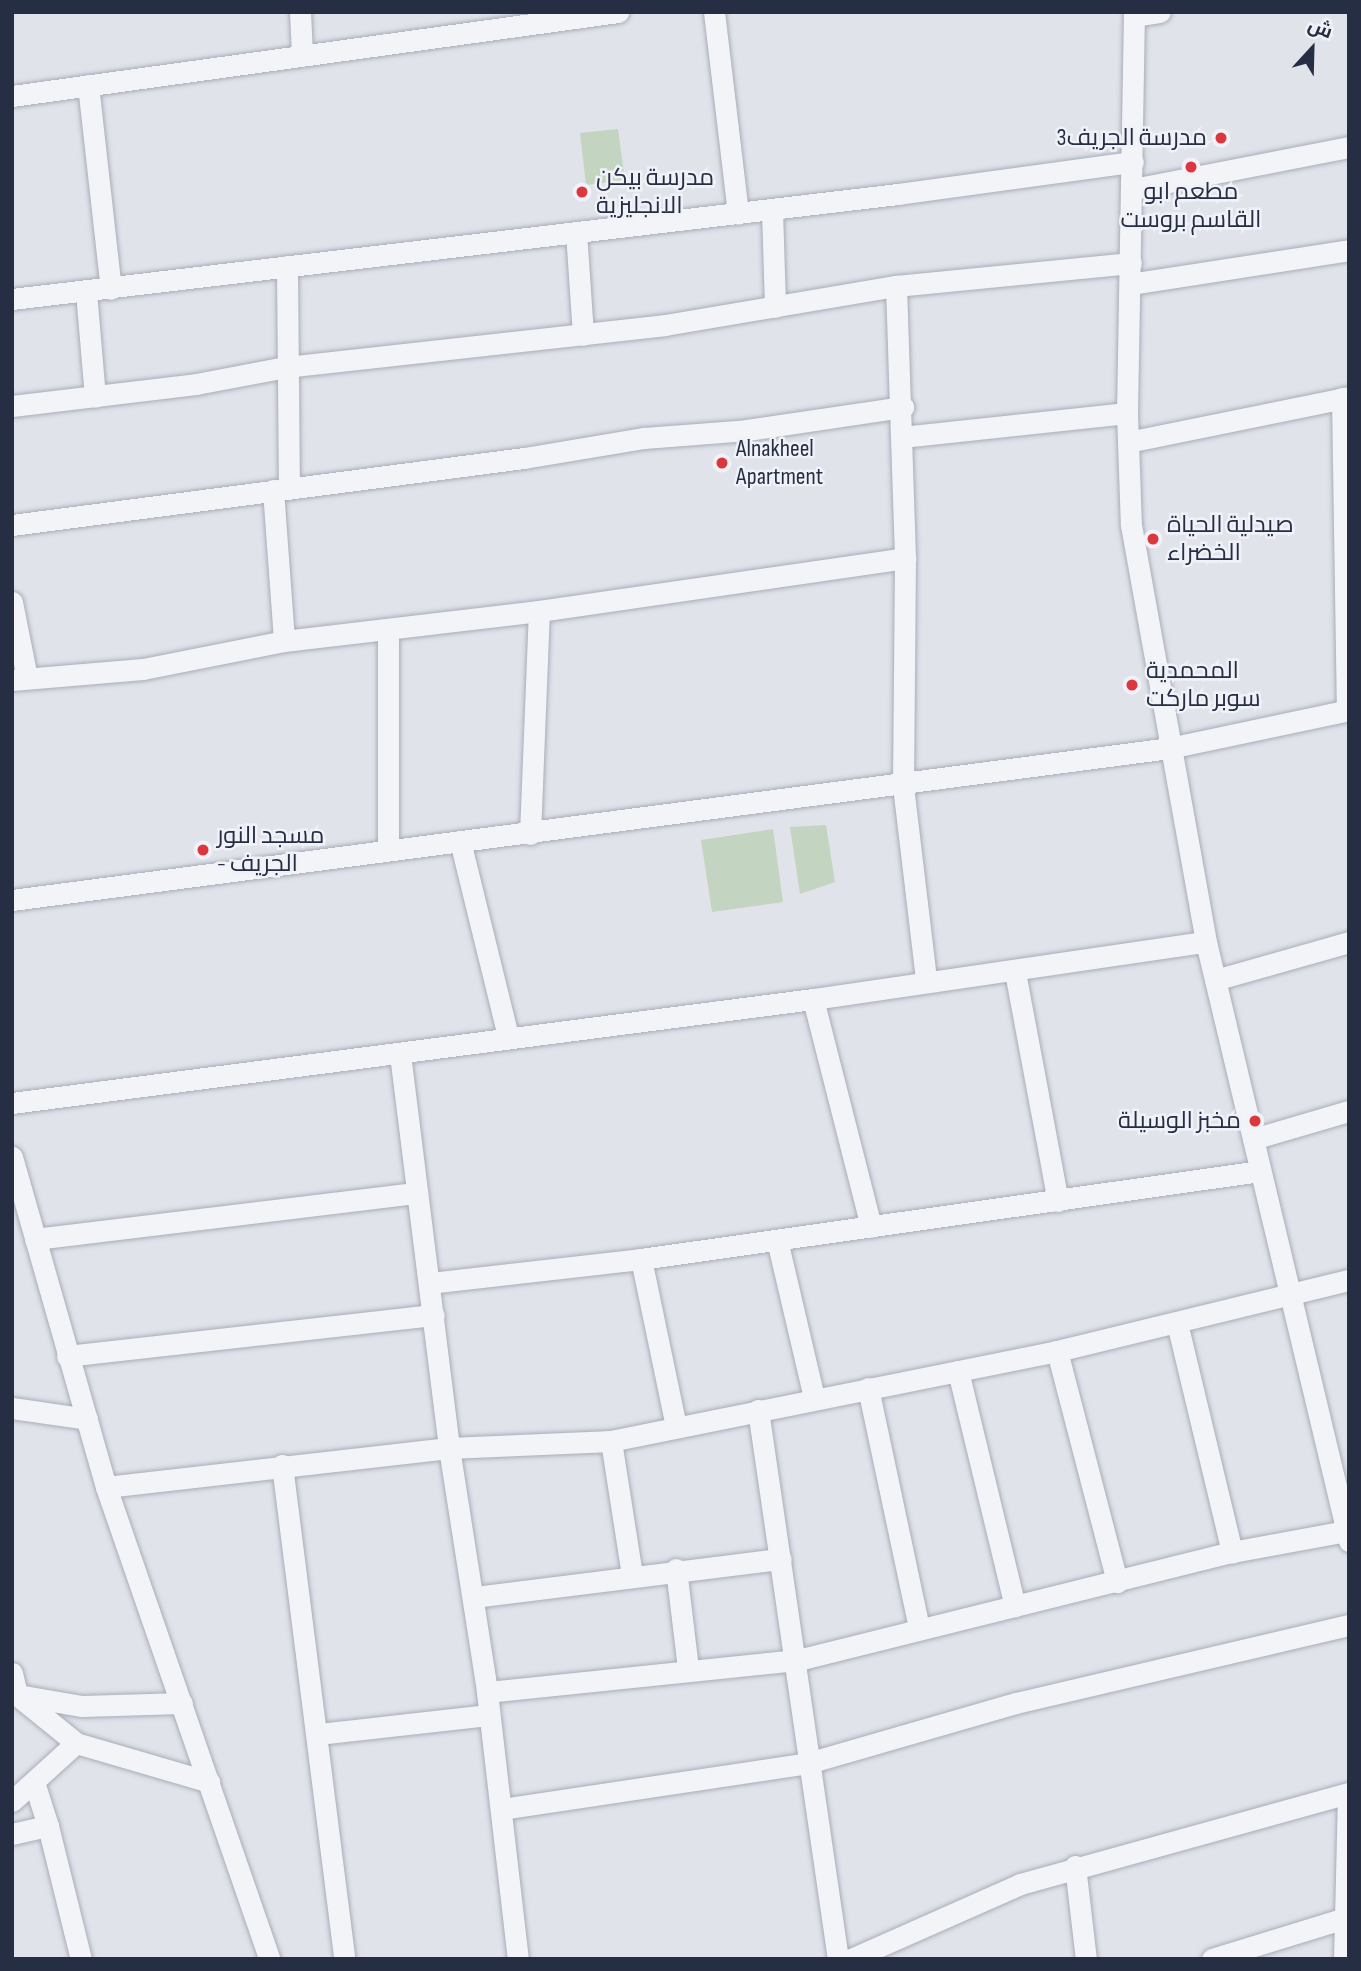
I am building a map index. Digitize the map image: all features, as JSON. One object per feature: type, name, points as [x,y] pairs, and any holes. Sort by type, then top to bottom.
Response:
[{"type":"street","points":[[300,12],[302,54]]},
{"type":"street","points":[[12,96],[618,12]]},
{"type":"street","points":[[714,12],[738,214]]},
{"type":"street","points":[[487,1692],[688,1668],[798,1660],[1232,1552],[1348,1536],[1342,1487],[1290,1295],[1206,942],[1131,525],[1126,412],[1133,189],[1134,14],[1160,12]]},
{"type":"street","points":[[88,85],[111,289]]},
{"type":"street","points":[[1133,189],[1349,147]]},
{"type":"street","points":[[12,299],[772,210],[1133,162]]},
{"type":"street","points":[[772,210],[775,307]]},
{"type":"street","points":[[576,232],[583,335]]},
{"type":"street","points":[[12,406],[95,397],[286,368],[583,335],[896,286],[1130,274],[1349,250]]},
{"type":"street","points":[[284,640],[281,488],[287,266]]},
{"type":"street","points":[[896,286],[903,407],[903,786],[926,980]]},
{"type":"street","points":[[86,292],[95,397]]},
{"type":"street","points":[[12,900],[388,849],[530,834],[903,786],[1169,748],[1348,710],[1345,397],[1128,442]]},
{"type":"street","points":[[12,525],[903,407]]},
{"type":"street","points":[[902,437],[1126,412]]},
{"type":"street","points":[[12,602],[20,679],[143,668],[284,640],[539,611],[905,558]]},
{"type":"street","points":[[530,834],[539,611]]},
{"type":"street","points":[[388,629],[388,849]]},
{"type":"street","points":[[460,841],[508,1037]]},
{"type":"street","points":[[12,1103],[813,999],[926,980],[1015,972],[1206,942]]},
{"type":"street","points":[[1215,980],[1349,942]]},
{"type":"street","points":[[1015,972],[1058,1201]]},
{"type":"street","points":[[813,999],[871,1227]]},
{"type":"street","points":[[400,1054],[450,1448],[487,1692],[518,1959]]},
{"type":"street","points":[[1253,1139],[1349,1111]]},
{"type":"street","points":[[12,1157],[17,1190],[35,1239],[106,1487],[270,1959]]},
{"type":"street","points":[[430,1283],[641,1259],[1260,1171]]},
{"type":"street","points":[[35,1239],[417,1194]]},
{"type":"street","points":[[776,1240],[814,1398]]},
{"type":"street","points":[[641,1259],[676,1427]]},
{"type":"street","points":[[106,1487],[450,1448],[611,1441],[1057,1351],[1349,1280]]},
{"type":"street","points":[[67,1356],[434,1315]]},
{"type":"street","points":[[1177,1323],[1232,1552]]},
{"type":"street","points":[[1057,1351],[1117,1582]]},
{"type":"street","points":[[958,1371],[1015,1606]]},
{"type":"street","points":[[868,1388],[919,1628]]},
{"type":"street","points":[[12,1408],[87,1419]]},
{"type":"street","points":[[758,1410],[798,1660],[808,1763],[838,1959]]},
{"type":"street","points":[[611,1441],[632,1574]]},
{"type":"street","points":[[282,1465],[345,1959]]},
{"type":"street","points":[[474,1597],[632,1574],[781,1559]]},
{"type":"street","points":[[676,1569],[688,1668]]},
{"type":"street","points":[[501,1810],[808,1763],[1016,1703],[1349,1625]]},
{"type":"street","points":[[12,1673],[14,1695],[76,1743],[209,1782]]},
{"type":"street","points":[[14,1695],[82,1706],[182,1703]]},
{"type":"street","points":[[318,1734],[489,1715]]},
{"type":"street","points":[[12,1801],[76,1743]]},
{"type":"street","points":[[34,1783],[48,1826],[81,1959]]},
{"type":"street","points":[[851,1959],[1020,1884],[1075,1866],[1348,1793],[1346,1949]]},
{"type":"street","points":[[12,1834],[48,1826]]},
{"type":"street","points":[[1075,1866],[1086,1959]]},
{"type":"street","points":[[1216,1958],[1345,1918]]},
{"type":"green space","points":[[618,129],[625,180],[586,185],[580,133]]},
{"type":"green space","points":[[826,825],[835,882],[800,894],[790,827]]},
{"type":"green space","points":[[773,829],[783,902],[712,912],[701,840]]},
{"type":"place","name":"مدرسة الجريف3","points":[[1221,138]]},
{"type":"place","name":"مطعم ابو القاسم بروست","points":[[1191,167]]},
{"type":"place","name":"مدرسة بيكن الانجليزية","points":[[582,192]]},
{"type":"place","name":"Alnakheel Apartment","points":[[722,463]]},
{"type":"place","name":"صيدلية الحياة الخضراء","points":[[1153,539]]},
{"type":"place","name":"المحمدية سوبر ماركت","points":[[1132,685]]},
{"type":"place","name":"مسجد النور - الجريف","points":[[203,850]]},
{"type":"place","name":"مخبز الوسيلة","points":[[1255,1121]]}]
